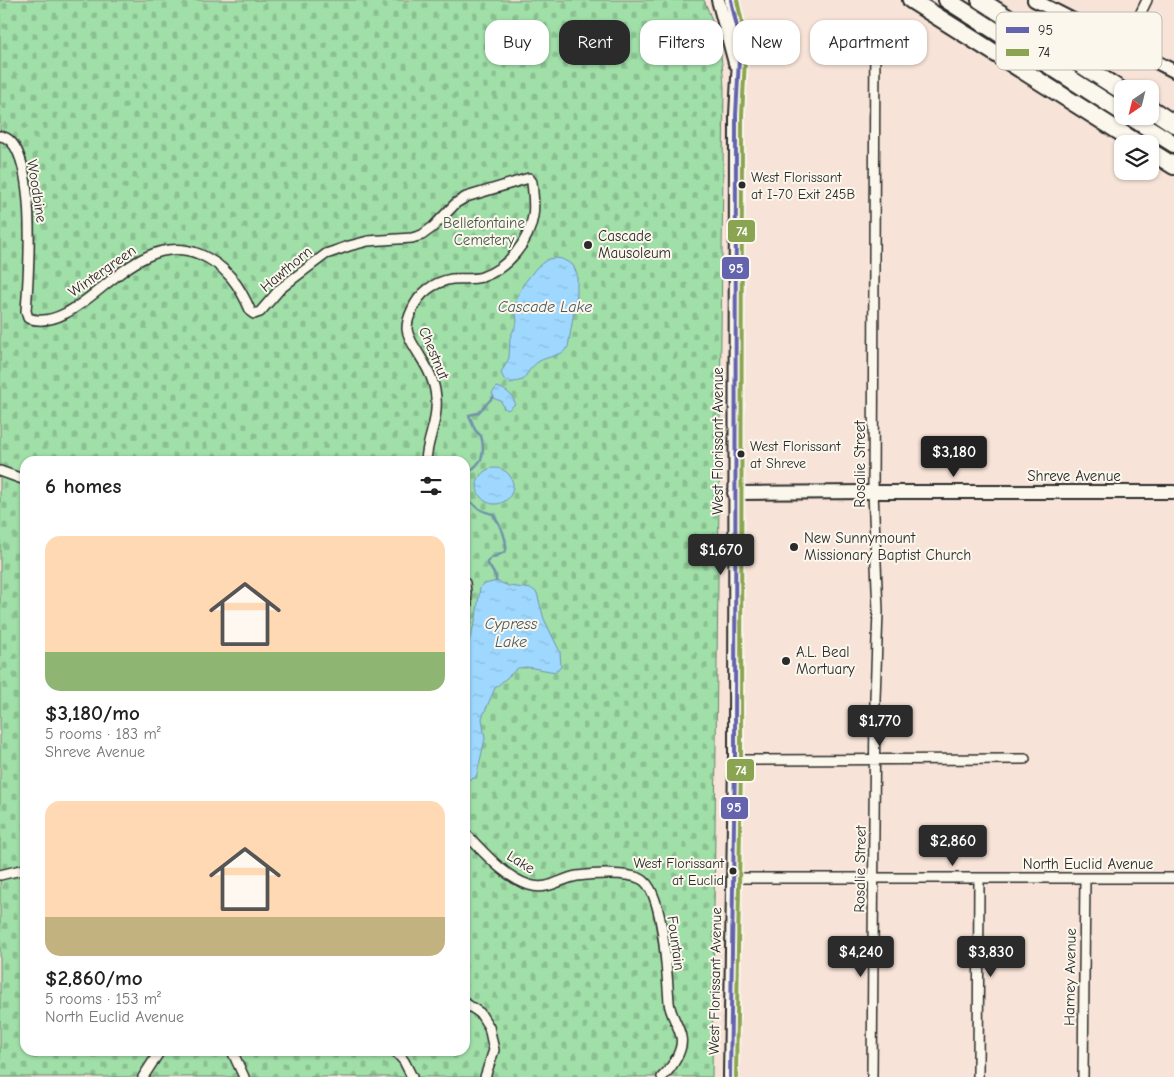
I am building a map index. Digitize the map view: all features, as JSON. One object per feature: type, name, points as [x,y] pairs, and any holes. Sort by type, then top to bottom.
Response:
[{"type":"highway","points":[[898,0],[914,2],[996,54]]},
{"type":"highway","points":[[947,0],[996,31]]},
{"type":"highway","points":[[980,0],[999,12]]},
{"type":"highway","points":[[1022,70],[1125,135]]},
{"type":"highway","points":[[1056,70],[1114,107]]},
{"type":"highway","points":[[1089,70],[1114,86]]},
{"type":"highway","points":[[1159,107],[1174,113]]},
{"type":"highway","points":[[1159,114],[1174,124]]},
{"type":"highway","points":[[1143,125],[1174,144]]},
{"type":"highway","points":[[1159,157],[1174,166]]},
{"type":"main road","name":"West Florissant Avenue","points":[[718,0],[738,76]]},
{"type":"main road","name":"West Florissant Avenue","points":[[730,1077],[735,760],[734,493],[738,76],[740,41],[731,0]]},
{"type":"main road","points":[[1034,0],[1058,12]]},
{"type":"main road","points":[[1162,65],[1174,71]]},
{"type":"main road","name":"Shreve Avenue","points":[[734,493],[1174,492]]},
{"type":"street","points":[[1141,12],[1147,0]]},
{"type":"street","name":"Rosalie Street","points":[[872,1077],[875,699],[878,611],[874,492],[875,65]]},
{"type":"street","name":"Woodbine","points":[[0,136],[13,143],[23,171],[29,204],[30,241],[26,311],[28,318]]},
{"type":"street","name":"Hawthorn","points":[[254,314],[260,312],[280,289],[326,254],[368,241],[407,239],[422,235],[434,227],[456,203],[466,197],[529,178]]},
{"type":"street","name":"Chestnut","points":[[427,456],[437,411],[436,397],[434,382],[411,341],[407,330],[412,308],[428,288],[440,282],[481,277],[495,271],[516,252],[525,241],[534,213],[532,182],[529,178]]},
{"type":"street","name":"Wintergreen","points":[[28,318],[36,321],[46,320],[64,314],[90,298],[142,258],[158,251],[174,249],[192,251],[208,258],[224,270],[233,279],[244,296],[251,312],[254,314]]},
{"type":"street","points":[[0,471],[20,478]]},
{"type":"street","points":[[735,760],[876,758],[1025,759]]},
{"type":"street","name":"Lake","points":[[470,838],[496,863],[529,885],[542,887],[555,885],[573,877]]},
{"type":"street","points":[[0,875],[20,870]]},
{"type":"street","name":"Fountain","points":[[573,877],[595,875],[634,876],[642,879],[652,892],[659,916],[664,945],[669,1003],[672,1016],[682,1038],[680,1050],[673,1064],[662,1077]]},
{"type":"street","name":"North Euclid Avenue","points":[[733,878],[1174,878]]},
{"type":"street","points":[[978,1077],[979,878]]},
{"type":"street","name":"Harney Avenue","points":[[1083,1077],[1085,878]]},
{"type":"street","points":[[470,1006],[480,1013],[490,1027],[494,1050],[485,1077]]},
{"type":"street","points":[[143,1077],[157,1056]]},
{"type":"street","points":[[234,1056],[244,1077]]},
{"type":"street","points":[[400,1056],[412,1077]]},
{"type":"green space","name":"Bellefontaine Cemetery","points":[[0,0],[704,0],[712,20],[640,20],[640,65],[722,65],[724,88],[712,1077],[0,1077]]},
{"type":"water","name":"Cascade Lake","points":[[556,258],[573,265],[577,274],[577,294],[568,347],[561,353],[543,359],[536,364],[530,369],[523,380],[510,383],[505,381],[501,373],[509,358],[510,338],[517,322],[515,306],[517,297],[523,285],[536,268],[548,259]]},
{"type":"water","points":[[497,387],[506,391],[513,398],[515,404],[508,410],[504,408],[501,401],[495,399],[492,393]]},
{"type":"water","points":[[495,468],[502,469],[508,473],[512,479],[512,493],[508,499],[502,503],[495,504],[488,503],[482,499],[478,493],[477,486],[478,479],[482,473],[488,469]]},
{"type":"water","name":"Cypress Lake","points":[[496,581],[509,586],[532,589],[537,593],[544,619],[560,652],[561,667],[556,672],[527,667],[518,668],[495,688],[482,718],[485,739],[477,774],[475,778],[470,779],[470,638],[482,585]]},
{"type":"waterway","points":[[470,471],[482,457],[483,444],[481,436],[475,430],[469,415],[478,413],[493,397]]},
{"type":"waterway","points":[[470,500],[481,510],[493,514],[504,536],[506,550],[487,562],[496,577],[496,581]]},
{"type":"transit line","name":"95","points":[[730,1077],[735,760],[736,115],[740,41],[731,0]]},
{"type":"transit line","name":"74","points":[[736,1077],[741,760],[742,115],[746,41],[737,0]]},
{"type":"place","name":"West Florissant at I-70 Exit 245B","points":[[742,185]]},
{"type":"place","name":"Cascade Mausoleum","points":[[588,245]]},
{"type":"place","name":"West Florissant at Shreve","points":[[741,454]]},
{"type":"place","name":"New Sunnymount Missionary Baptist Church","points":[[794,547]]},
{"type":"place","name":"A.L. Beal Mortuary","points":[[786,661]]},
{"type":"place","name":"West Florissant at Euclid","points":[[733,871]]}]
